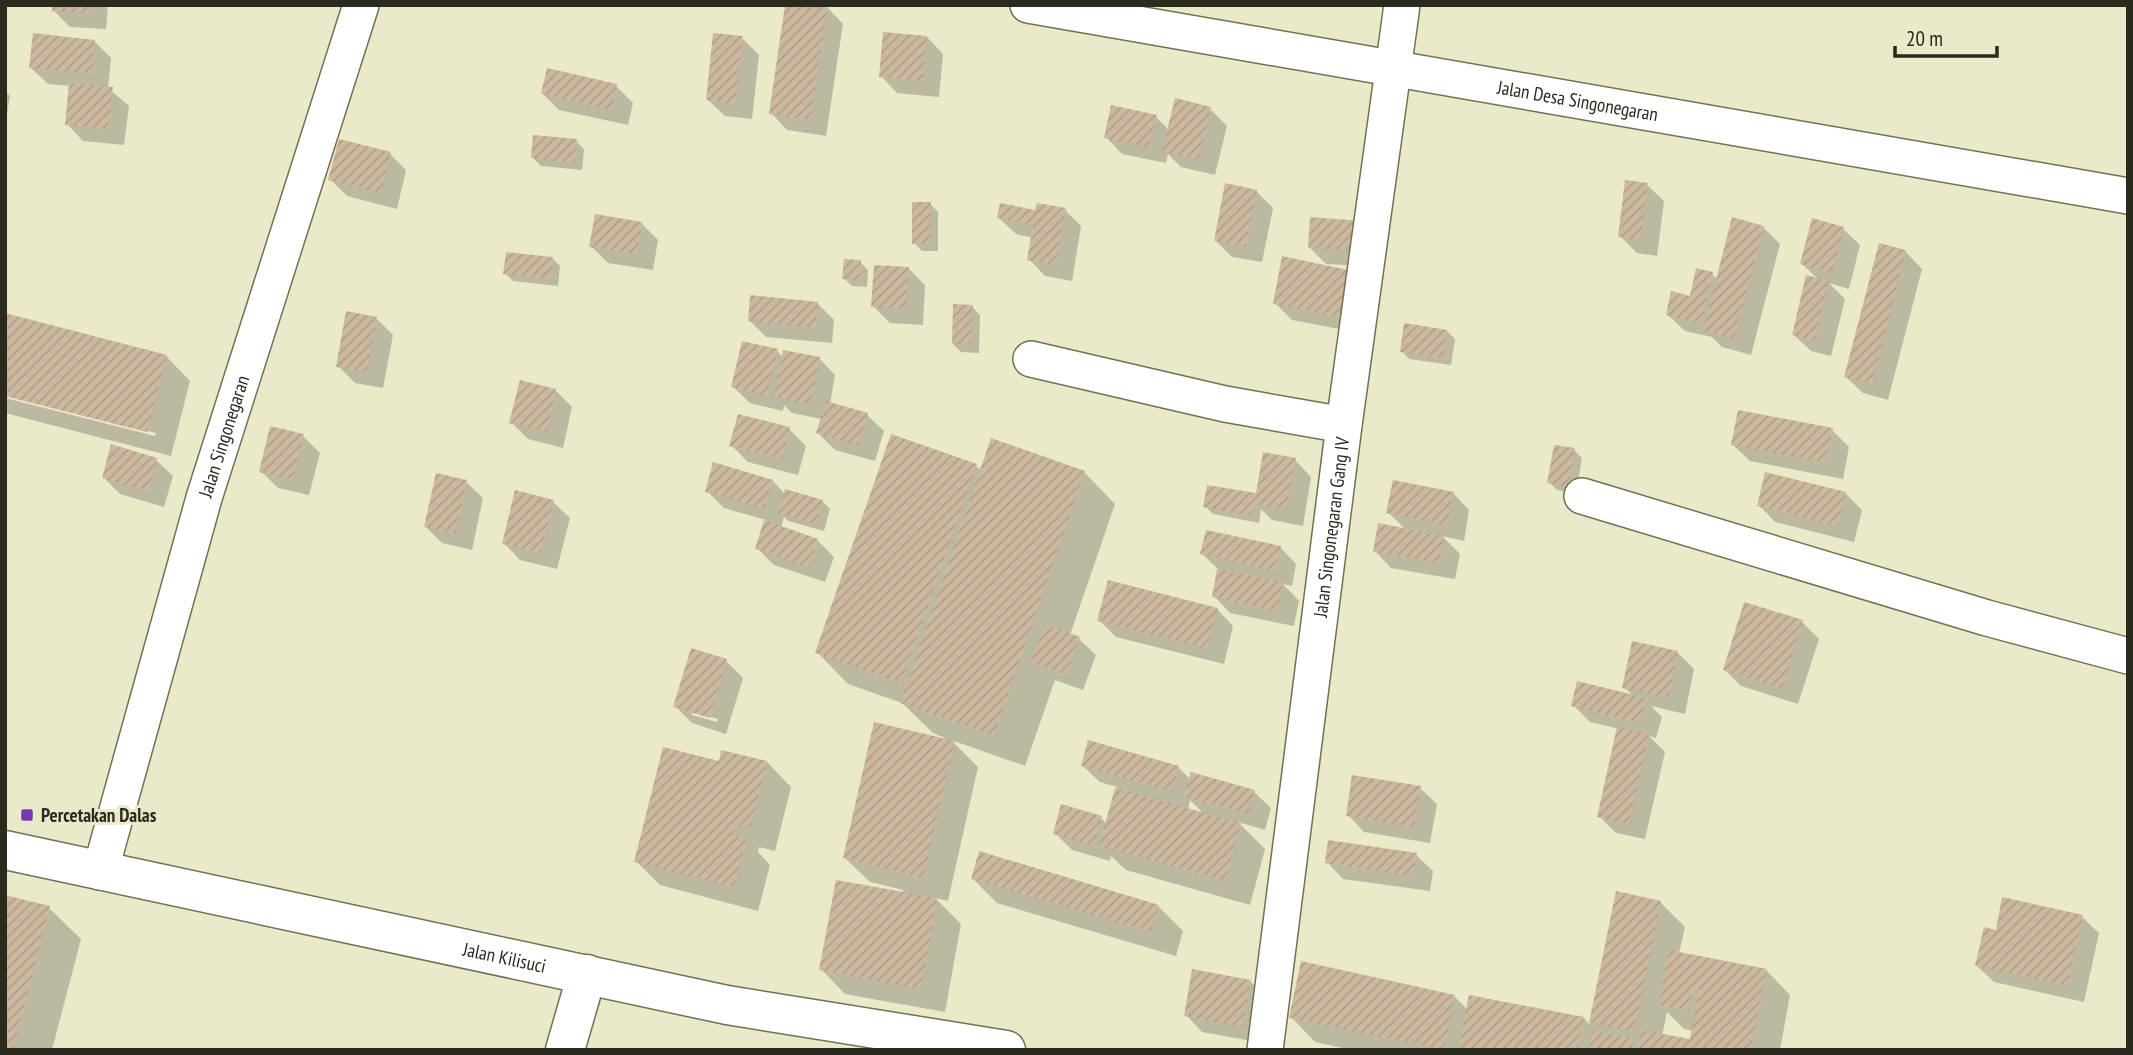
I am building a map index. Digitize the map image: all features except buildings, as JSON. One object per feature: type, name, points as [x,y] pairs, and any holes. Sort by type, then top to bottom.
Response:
[{"type":"main road","name":"Jalan Kilisuci","points":[[5,850],[727,1004],[1006,1050]]},
{"type":"main road","points":[[565,1050],[587,974]]},
{"type":"street","name":"Jalan Singonegaran","points":[[100,872],[204,498],[361,5]]},
{"type":"street","name":"Jalan Desa Singonegaran","points":[[1028,5],[2128,196]]},
{"type":"street","name":"Jalan Singonegaran Gang IV","points":[[1265,1050],[1344,425],[1402,5]]},
{"type":"street","points":[[1031,359],[1225,404],[1344,425]]},
{"type":"street","points":[[1582,496],[1987,618],[2128,656]]},
{"type":"place","name":"Percetakan Dalas","points":[[27,815]]}]
